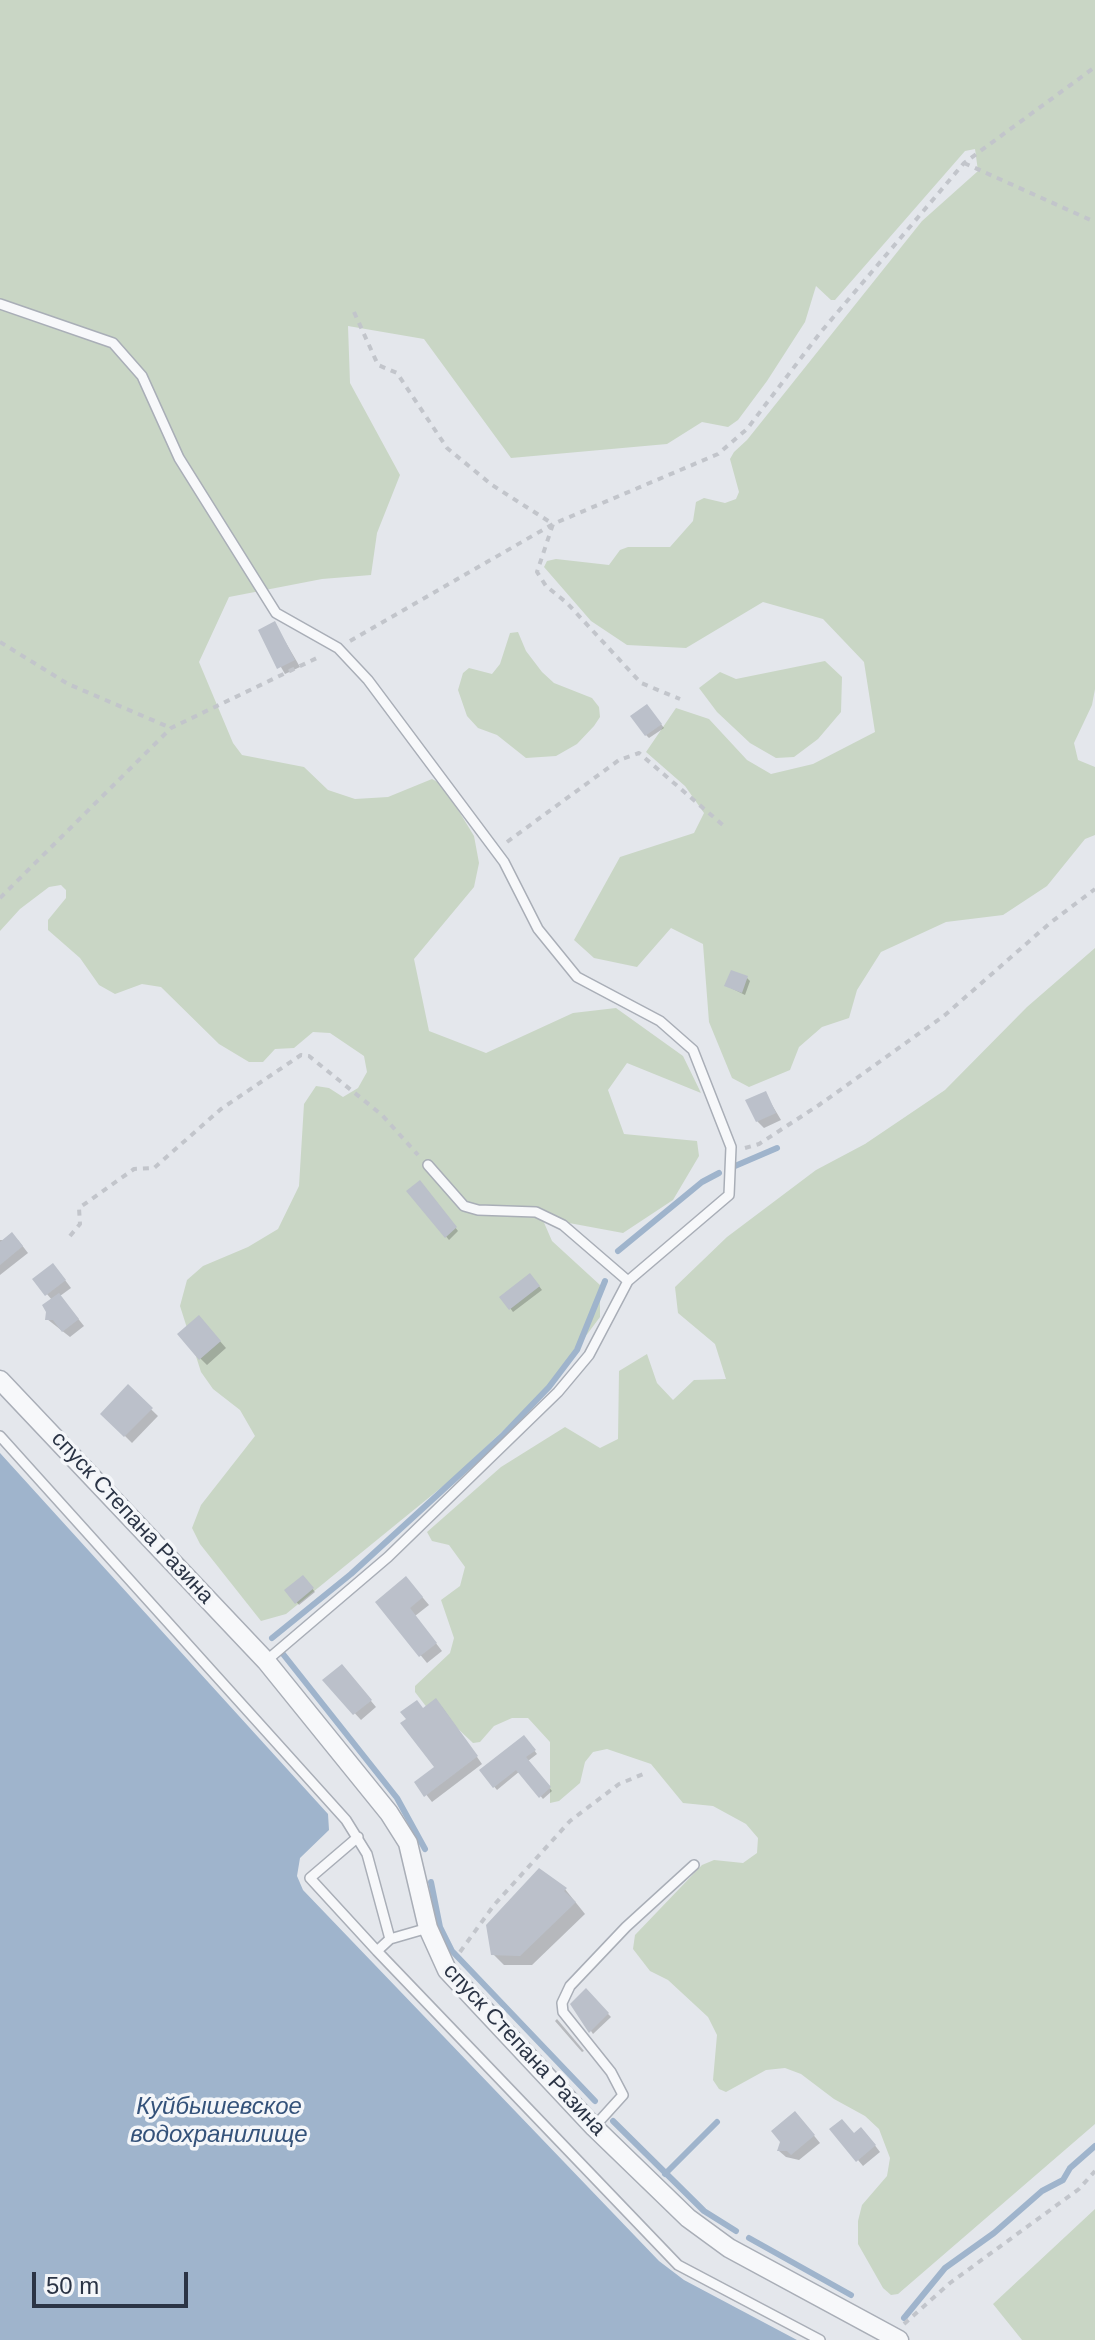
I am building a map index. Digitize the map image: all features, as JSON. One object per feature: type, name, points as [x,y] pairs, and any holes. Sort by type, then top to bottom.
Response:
[{"type":"street","name":"спуск Степана Разина","points":[[0,1380],[266,1661],[408,1843],[428,1928],[447,1970],[594,2127],[688,2218],[729,2248],[897,2338]]},
{"type":"lane","points":[[0,304],[113,343],[142,376],[179,458],[276,613],[338,648],[368,680],[495,850],[538,929],[577,977],[660,1021],[693,1050],[731,1152],[729,1195],[628,1281],[589,1355],[558,1392],[388,1557],[266,1661]]},
{"type":"lane","points":[[428,1165],[464,1206],[478,1210],[536,1212],[563,1225],[628,1281]]},
{"type":"lane","points":[[0,1436],[358,1837],[374,1876],[390,1939]]},
{"type":"lane","points":[[358,1837],[310,1878],[678,2265],[820,2340]]},
{"type":"lane","points":[[594,2127],[623,2095],[611,2072],[563,2012],[562,2003],[570,1986],[626,1927],[694,1865]]},
{"type":"lane","points":[[377,1951],[390,1939],[428,1928]]},
{"type":"path","points":[[0,898],[171,728],[338,648],[553,524],[718,454],[747,429],[820,333],[964,163],[1095,67]]},
{"type":"path","points":[[964,163],[1095,222]]},
{"type":"path","points":[[354,312],[378,365],[397,373],[447,448],[492,485],[553,524]]},
{"type":"path","points":[[553,524],[537,572],[540,579],[567,603],[641,683],[680,699]]},
{"type":"path","points":[[0,642],[68,684],[171,728]]},
{"type":"path","points":[[495,850],[619,760],[639,753],[724,826]]},
{"type":"path","points":[[731,1152],[759,1144],[945,1015],[1050,923],[1095,889]]},
{"type":"path","points":[[70,1236],[80,1224],[79,1208],[134,1169],[154,1168],[221,1109],[301,1055],[309,1056],[382,1115],[428,1165]]},
{"type":"path","points":[[447,1970],[494,1905],[570,1821],[619,1784],[646,1773]]},
{"type":"path","points":[[897,2338],[913,2313],[1034,2224],[1095,2171]]},
{"type":"green space","points":[[0,0],[1095,0],[1095,689],[1092,705],[1074,743],[1078,760],[1095,767],[1095,835],[1085,839],[1047,886],[1003,915],[946,922],[881,952],[857,990],[849,1018],[822,1027],[799,1047],[790,1070],[749,1087],[732,1078],[709,1022],[703,944],[671,928],[637,967],[594,958],[574,940],[620,857],[694,833],[704,813],[685,786],[646,752],[676,708],[709,719],[747,760],[771,774],[813,764],[875,732],[864,662],[823,619],[763,602],[686,648],[627,645],[591,621],[544,567],[547,561],[556,559],[609,565],[620,550],[628,547],[670,547],[693,521],[696,502],[704,498],[725,503],[736,499],[739,492],[730,459],[734,452],[747,440],[922,221],[978,171],[975,149],[965,151],[835,300],[816,286],[805,322],[767,381],[738,420],[728,427],[702,422],[667,444],[511,458],[424,339],[348,326],[350,383],[400,475],[377,533],[371,575],[322,579],[229,597],[199,662],[233,743],[242,755],[304,767],[328,790],[355,799],[388,797],[432,779],[443,785],[474,836],[479,863],[474,887],[414,959],[429,1031],[486,1053],[573,1013],[616,1008],[683,1056],[701,1093],[627,1063],[608,1090],[624,1134],[697,1141],[699,1156],[673,1200],[623,1233],[542,1218],[552,1241],[600,1285],[600,1317],[544,1392],[453,1478],[286,1614],[261,1621],[200,1544],[192,1528],[201,1505],[255,1436],[240,1410],[213,1389],[201,1372],[180,1306],[187,1280],[203,1266],[248,1247],[278,1229],[299,1186],[304,1104],[316,1086],[329,1088],[343,1097],[358,1088],[367,1072],[364,1056],[330,1033],[313,1032],[294,1048],[275,1049],[263,1062],[249,1062],[219,1044],[161,987],[142,984],[115,994],[99,985],[80,958],[48,930],[48,920],[66,898],[66,890],[61,885],[49,887],[20,909],[0,931]]},
{"type":"green space","points":[[518,632],[526,651],[542,672],[554,683],[592,698],[599,707],[600,717],[594,726],[577,744],[556,756],[526,758],[497,735],[478,728],[467,716],[458,690],[463,673],[469,668],[492,674],[500,664],[510,633]]},
{"type":"green space","points":[[825,661],[842,677],[841,712],[818,739],[794,757],[776,758],[750,743],[717,712],[699,688],[720,672],[736,679]]},
{"type":"green space","points":[[1095,948],[1095,2124],[898,2294],[891,2295],[883,2288],[858,2244],[862,2205],[887,2176],[890,2158],[879,2129],[865,2116],[834,2099],[801,2074],[785,2068],[766,2070],[726,2092],[719,2089],[713,2080],[717,2035],[708,2017],[668,1980],[650,1971],[633,1949],[635,1935],[702,1865],[714,1860],[743,1863],[757,1853],[758,1838],[746,1824],[713,1806],[683,1803],[651,1764],[607,1749],[593,1752],[585,1762],[580,1783],[559,1801],[550,1803],[550,1742],[528,1718],[512,1718],[494,1726],[480,1742],[473,1743],[456,1727],[438,1722],[415,1692],[415,1686],[450,1653],[454,1638],[441,1600],[460,1586],[465,1567],[449,1545],[432,1541],[427,1532],[501,1467],[565,1427],[600,1448],[618,1439],[619,1371],[647,1354],[657,1383],[673,1400],[694,1380],[726,1379],[715,1344],[678,1313],[675,1287],[727,1237],[816,1170],[865,1144],[945,1090],[1027,1007]]},
{"type":"green space","points":[[1095,2209],[1095,2340],[1022,2340],[993,2304]]},
{"type":"water","name":"Куйбышевское водохранилище","points":[[0,1453],[328,1814],[329,1830],[300,1858],[297,1876],[303,1890],[659,2261],[684,2280],[797,2340],[0,2340]]},
{"type":"building","points":[[275,621],[295,660],[277,669],[258,630]]},
{"type":"building","points":[[647,704],[662,724],[645,736],[630,716]]},
{"type":"building","points":[[731,970],[748,976],[742,993],[724,986]]},
{"type":"building","points":[[766,1091],[776,1113],[756,1122],[745,1100]]},
{"type":"building","points":[[420,1180],[457,1227],[445,1238],[406,1191]]},
{"type":"building","points":[[12,1232],[23,1246],[0,1265],[0,1242]]},
{"type":"building","points":[[53,1263],[66,1280],[45,1296],[32,1279]]},
{"type":"building","points":[[530,1273],[540,1286],[509,1310],[499,1297]]},
{"type":"building","points":[[59,1293],[79,1319],[62,1332],[53,1320],[45,1320],[46,1312],[42,1305]]},
{"type":"building","points":[[199,1315],[221,1341],[199,1360],[177,1334]]},
{"type":"building","points":[[128,1384],[153,1408],[124,1437],[100,1414]]},
{"type":"building","points":[[303,1575],[314,1588],[295,1604],[284,1590]]},
{"type":"building","points":[[406,1576],[423,1597],[410,1608],[437,1643],[419,1657],[375,1602]]},
{"type":"building","points":[[342,1664],[372,1700],[353,1715],[322,1680]]},
{"type":"building","points":[[436,1698],[478,1756],[424,1797],[414,1782],[434,1767],[400,1723],[406,1719],[400,1712],[417,1700],[423,1708]]},
{"type":"building","points":[[524,1735],[536,1750],[526,1757],[551,1787],[539,1798],[516,1770],[493,1788],[479,1770]]},
{"type":"building","points":[[539,1868],[567,1888],[564,1891],[576,1902],[520,1956],[491,1955],[486,1925]]},
{"type":"building","points":[[586,1988],[609,2013],[589,2033],[570,2004]]},
{"type":"building","points":[[795,2111],[815,2135],[791,2155],[787,2151],[777,2151],[780,2142],[771,2131]]},
{"type":"building","points":[[842,2119],[854,2133],[861,2127],[876,2145],[856,2162],[829,2129]]},
{"type":"waterway","points":[[735,1166],[777,1148]]},
{"type":"waterway","points":[[618,1251],[702,1182],[719,1173]]},
{"type":"waterway","points":[[272,1638],[351,1574],[502,1436],[549,1387],[577,1350],[605,1281]]},
{"type":"waterway","points":[[283,1654],[397,1798],[425,1849]]},
{"type":"waterway","points":[[431,1882],[440,1927],[452,1951],[595,2101]]},
{"type":"waterway","points":[[613,2121],[704,2211],[736,2231]]},
{"type":"waterway","points":[[665,2174],[717,2122]]},
{"type":"waterway","points":[[904,2318],[945,2268],[994,2233],[1042,2191],[1063,2180],[1070,2168],[1095,2146]]},
{"type":"waterway","points":[[749,2238],[851,2295]]}]
